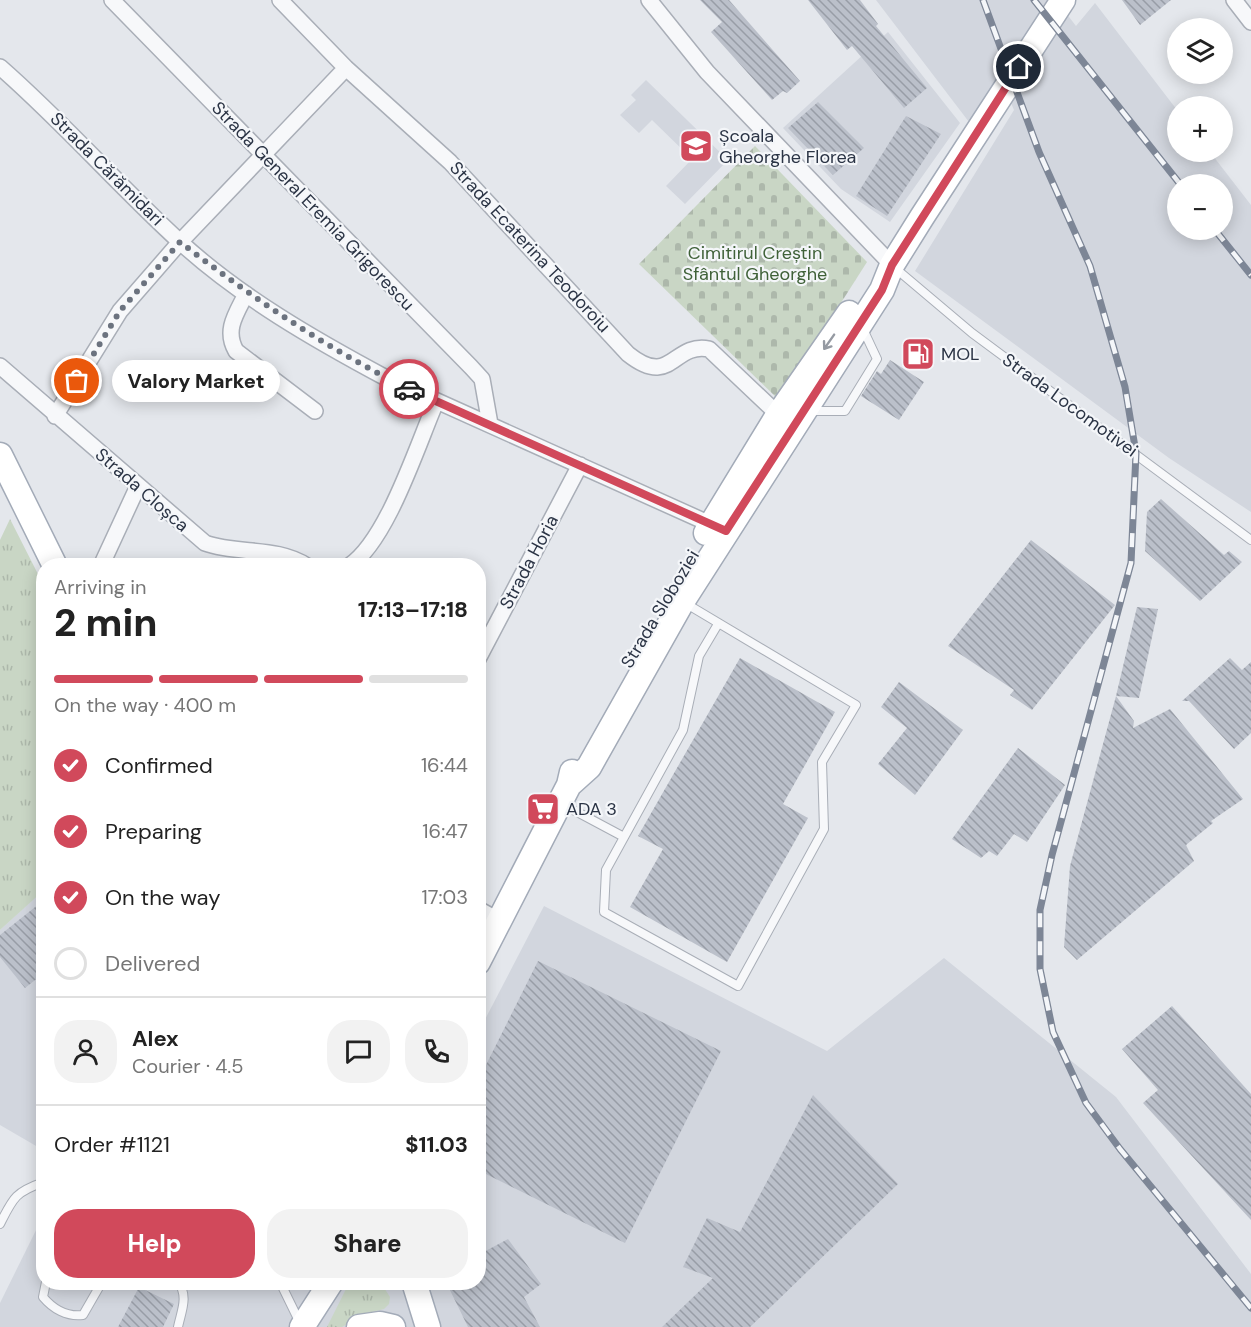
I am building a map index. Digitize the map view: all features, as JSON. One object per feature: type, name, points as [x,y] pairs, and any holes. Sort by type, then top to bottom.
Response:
[{"type":"main road","name":"Strada Sloboziei","points":[[564,794],[575,759],[639,642],[793,417],[861,323],[882,290],[892,265],[1063,0]]},
{"type":"main road","name":"Strada Sloboziei","points":[[793,417],[870,282],[892,265]]},
{"type":"main road","points":[[0,455],[8,490],[50,558]]},
{"type":"main road","name":"Strada Sloboziei","points":[[488,915],[564,794],[588,767],[682,602],[718,528]]},
{"type":"main road","points":[[302,1327],[309,1290]]},
{"type":"main road","points":[[302,1327],[317,1290]]},
{"type":"main road","points":[[302,1327],[326,1290]]},
{"type":"main road","points":[[403,1290],[425,1321]]},
{"type":"main road","points":[[416,1290],[425,1321]]},
{"type":"main road","points":[[359,1327],[373,1324],[393,1327]]},
{"type":"street","name":"Strada General Eremia Grigorescu","points":[[112,0],[482,379],[490,424]]},
{"type":"street","name":"Strada Ecaterina Teodoroiu","points":[[280,0],[346,68],[450,162],[633,357],[647,367],[659,368],[699,347],[709,349],[793,417]]},
{"type":"street","points":[[649,0],[707,72],[892,265]]},
{"type":"street","points":[[1234,0],[1251,22]]},
{"type":"street","name":"Strada Cărămidari","points":[[0,67],[180,242],[246,294],[343,355],[436,402],[490,424],[718,528]]},
{"type":"street","points":[[55,416],[120,311],[180,242],[346,68]]},
{"type":"street","points":[[246,294],[233,320],[229,339],[236,351],[315,411]]},
{"type":"street","name":"Strada Cloșca","points":[[0,366],[55,416],[206,543],[216,547],[271,552],[293,558]]},
{"type":"street","points":[[358,558],[368,550],[380,530],[436,402]]},
{"type":"street","name":"Strada Horia","points":[[486,644],[580,465]]},
{"type":"street","points":[[105,558],[138,486]]},
{"type":"lane","name":"Strada Locomotivei","points":[[892,265],[964,327],[1251,540]]},
{"type":"lane","points":[[793,417],[845,411],[877,359],[861,323]]},
{"type":"lane","points":[[682,602],[856,705],[822,762],[824,828],[738,986],[604,912],[606,870],[683,730],[699,656],[718,624]]},
{"type":"lane","points":[[564,794],[624,837]]},
{"type":"lane","points":[[0,1224],[14,1196],[36,1185]]},
{"type":"lane","points":[[44,1290],[43,1297],[48,1304],[74,1316],[83,1315],[97,1290]]},
{"type":"lane","points":[[178,1327],[184,1298],[183,1290]]},
{"type":"lane","points":[[284,1290],[302,1327]]},
{"type":"shaded area","points":[[876,0],[1056,0],[1076,26],[1095,3],[1167,97],[1167,162],[1218,162],[1227,174],[1167,174],[1167,240],[1233,240],[1233,182],[1251,205],[1251,512],[1169,458],[915,271],[1014,110],[1000,77],[969,122]]},
{"type":"shaded area","points":[[888,32],[960,123],[890,222],[841,189],[783,128]]},
{"type":"shaded area","name":"Școala Gheorghe Florea","points":[[646,80],[728,160],[685,204],[666,186],[692,159],[652,120],[639,133],[620,115],[636,100],[631,95]]},
{"type":"shaded area","points":[[36,897],[36,1146],[0,1125],[0,930]]},
{"type":"shaded area","points":[[544,906],[827,1051],[944,958],[1116,1097],[1251,1274],[1251,1327],[0,1327],[0,1303],[36,1230],[36,1290],[486,1290],[486,1018]]},
{"type":"green space","name":"Cimitirul Creștin Sfântul Gheorghe","points":[[755,146],[867,262],[779,400],[639,264]]},
{"type":"green space","points":[[10,519],[36,570],[36,897],[0,930],[0,540]]},
{"type":"green space","points":[[346,1290],[386,1290],[390,1297],[389,1304],[384,1309],[364,1314],[342,1327],[327,1327]]},
{"type":"building","points":[[700,0],[729,0],[800,81],[787,93],[783,91],[772,100],[711,32],[722,22]]},
{"type":"building","points":[[808,0],[860,0],[878,24],[876,26],[927,88],[904,108],[852,46],[847,50]]},
{"type":"building","points":[[1122,0],[1171,0],[1140,25]]},
{"type":"building","points":[[818,102],[864,148],[833,175],[788,128]]},
{"type":"building","points":[[906,116],[941,134],[887,216],[856,196]]},
{"type":"building","points":[[890,360],[924,382],[899,420],[861,396],[877,371],[881,374]]},
{"type":"building","points":[[1161,499],[1224,555],[1229,551],[1242,562],[1200,601],[1145,551],[1147,512]]},
{"type":"building","points":[[1031,540],[1115,605],[1032,710],[1010,695],[1014,690],[948,646]]},
{"type":"building","points":[[1137,607],[1158,609],[1139,698],[1116,696]]},
{"type":"building","points":[[740,658],[835,712],[783,804],[808,818],[727,962],[630,907],[663,849],[638,836]]},
{"type":"building","points":[[1230,658],[1242,670],[1251,662],[1251,733],[1234,749],[1189,701],[1182,701]]},
{"type":"building","points":[[899,682],[963,730],[915,795],[878,764],[907,728],[881,707]]},
{"type":"building","points":[[1116,696],[1134,721],[1133,728],[1170,709],[1243,799],[1211,821],[1213,823],[1186,845],[1194,861],[1077,960],[1064,947],[1070,866]]},
{"type":"building","points":[[1018,748],[1065,785],[1027,842],[1014,834],[997,856],[989,851],[981,858],[952,839]]},
{"type":"building","points":[[36,906],[36,979],[25,988],[0,957],[0,935]]},
{"type":"building","points":[[538,961],[721,1051],[625,1243],[486,1174],[486,1065]]},
{"type":"building","points":[[1172,1006],[1251,1094],[1251,1220],[1143,1103],[1158,1090],[1122,1049]]},
{"type":"building","points":[[813,1095],[898,1184],[750,1327],[662,1327],[713,1278],[683,1267],[707,1218],[740,1232]]},
{"type":"building","points":[[508,1239],[541,1284],[524,1297],[540,1327],[468,1327],[450,1290],[486,1290],[486,1251]]},
{"type":"building","points":[[137,1290],[145,1290],[174,1304],[163,1327],[118,1327]]},
{"type":"railway","points":[[983,0],[1039,152],[1090,266],[1125,387],[1136,453],[1131,563],[1052,855],[1040,910],[1040,969],[1053,1032],[1086,1103],[1120,1149],[1251,1308]]},
{"type":"railway","points":[[1034,0],[1172,174]]},
{"type":"railway","points":[[1223,240],[1251,275]]},
{"type":"way so far","points":[[77,381],[120,311],[180,242],[246,294],[343,355],[409,389]]},
{"type":"place","name":"Școala Gheorghe Florea","points":[[696,146]]},
{"type":"place","name":"MOL","points":[[918,354]]},
{"type":"place","name":"Valory Market","points":[[77,381]]},
{"type":"place","name":"ADA 3","points":[[543,809]]},
{"type":"route","points":[[409,389],[726,531],[882,290],[892,265],[1019,67]]}]
